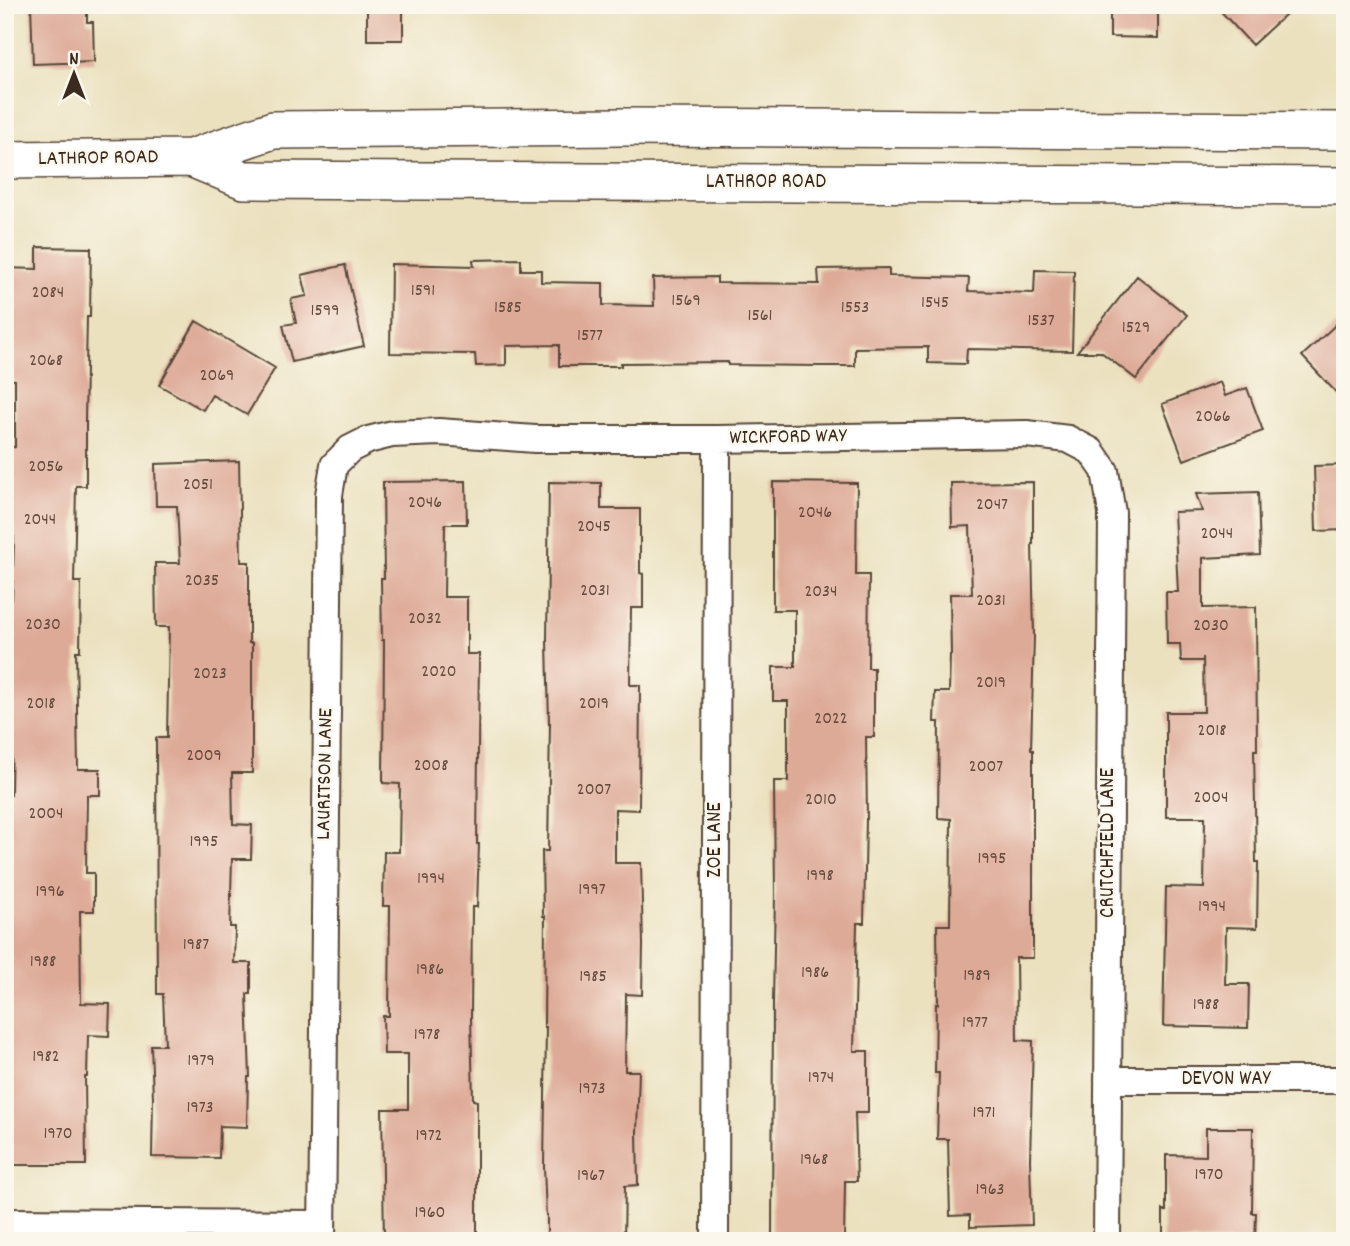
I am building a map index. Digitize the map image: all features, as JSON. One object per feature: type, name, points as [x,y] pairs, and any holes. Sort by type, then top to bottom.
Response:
[{"type":"main road","name":"LATHROP ROAD","points":[[5,160],[191,158],[273,130],[624,127],[1345,131]]},
{"type":"main road","name":"LATHROP ROAD","points":[[191,158],[244,180],[1345,186]]},
{"type":"street","name":"LAURITSON LANE","points":[[321,1233],[330,495],[334,465],[350,449],[368,440],[392,434],[439,432],[482,435]]},
{"type":"street","name":"WICKFORD WAY","points":[[482,435],[535,439],[717,439],[1027,434],[1068,439],[1091,451]]},
{"type":"street","name":"ZOE LANE","points":[[715,1241],[717,439]]},
{"type":"street","name":"CRUTCHFIELD LANE","points":[[1091,451],[1105,471],[1112,513],[1107,1241]]},
{"type":"street","name":"DEVON WAY","points":[[1108,1080],[1345,1080]]},
{"type":"street","points":[[5,1222],[321,1233]]},
{"type":"building","points":[[31,5],[87,5],[87,22],[93,22],[94,62],[33,64]]},
{"type":"building","points":[[367,5],[403,5],[403,40],[367,40]]},
{"type":"building","points":[[1110,5],[1158,5],[1158,38],[1110,37]]},
{"type":"building","points":[[1215,5],[1296,5],[1252,45]]},
{"type":"building","points":[[37,247],[91,248],[90,317],[87,317],[86,486],[76,486],[74,582],[81,582],[80,651],[76,651],[78,769],[100,769],[100,795],[87,795],[86,873],[94,873],[94,911],[80,911],[81,1003],[110,1004],[109,1036],[88,1035],[85,1077],[86,1165],[5,1165],[5,794],[11,795],[12,726],[5,726],[5,600],[12,600],[14,537],[5,537],[5,448],[15,447],[15,380],[5,379],[5,268],[37,269]]},
{"type":"building","points":[[521,259],[521,270],[541,270],[541,282],[603,283],[603,305],[654,306],[653,278],[717,277],[717,283],[819,284],[818,269],[889,268],[889,276],[969,278],[968,291],[1034,293],[1035,270],[1074,271],[1072,351],[967,349],[966,364],[928,363],[928,347],[855,348],[855,366],[728,365],[728,362],[559,366],[559,345],[506,346],[506,365],[476,366],[475,354],[390,353],[391,264],[474,266],[473,260]]},
{"type":"building","points":[[345,265],[364,346],[292,362],[283,325],[296,323],[291,299],[307,296],[302,275]]},
{"type":"building","points":[[1137,276],[1187,315],[1136,379],[1101,352],[1077,352]]},
{"type":"building","points":[[1345,316],[1345,402],[1302,356]]},
{"type":"building","points":[[196,321],[275,368],[247,415],[212,395],[203,410],[159,385]]},
{"type":"building","points":[[1220,382],[1225,396],[1247,388],[1263,431],[1184,460],[1162,404]]},
{"type":"building","points":[[239,461],[241,562],[249,562],[252,773],[232,773],[233,824],[252,825],[251,859],[232,859],[230,927],[235,927],[234,963],[251,963],[251,994],[247,994],[250,1077],[247,1127],[220,1126],[219,1158],[152,1157],[151,1045],[165,1045],[163,994],[157,994],[156,738],[167,738],[169,627],[156,627],[155,563],[180,563],[177,506],[156,506],[155,464]]},
{"type":"building","points":[[1345,465],[1345,530],[1316,531],[1314,466]]},
{"type":"building","points":[[466,481],[467,524],[445,524],[444,597],[467,597],[467,654],[479,654],[479,844],[477,907],[472,907],[471,1018],[473,1100],[477,1101],[477,1241],[384,1241],[382,1109],[408,1109],[408,1054],[384,1054],[383,1016],[389,1016],[390,906],[383,906],[384,852],[399,852],[400,784],[383,783],[383,482]]},
{"type":"building","points":[[549,482],[601,483],[601,509],[640,509],[643,608],[631,608],[630,685],[640,685],[639,810],[615,809],[615,863],[641,863],[643,944],[642,995],[626,994],[625,1071],[639,1071],[638,1185],[625,1186],[624,1241],[547,1241],[544,1167],[545,916],[542,851],[548,851]]},
{"type":"building","points":[[773,482],[857,483],[856,575],[869,575],[868,668],[874,668],[874,737],[866,737],[864,923],[857,923],[854,1051],[868,1051],[868,1113],[855,1113],[857,1181],[845,1181],[844,1241],[772,1241],[774,781],[788,781],[788,701],[773,701],[773,667],[795,667],[795,610],[773,610]]},
{"type":"building","points":[[1033,482],[1033,958],[1016,958],[1017,1040],[1033,1041],[1030,1160],[1032,1225],[970,1227],[970,1215],[950,1216],[948,1139],[937,1139],[939,1073],[935,1073],[937,925],[950,925],[951,819],[938,818],[939,722],[934,722],[935,692],[949,692],[950,594],[972,594],[970,526],[952,527],[951,483]]},
{"type":"building","points":[[1258,492],[1260,555],[1203,558],[1203,608],[1256,607],[1257,750],[1254,750],[1258,862],[1257,928],[1226,927],[1225,984],[1249,984],[1248,1028],[1163,1026],[1166,887],[1204,888],[1205,817],[1166,817],[1166,712],[1204,712],[1203,657],[1203,661],[1181,661],[1180,644],[1167,644],[1166,592],[1178,592],[1174,512],[1202,511],[1196,494]]},
{"type":"building","points":[[1206,1128],[1253,1128],[1252,1213],[1256,1213],[1255,1241],[1163,1241],[1166,1155],[1206,1156]]}]
